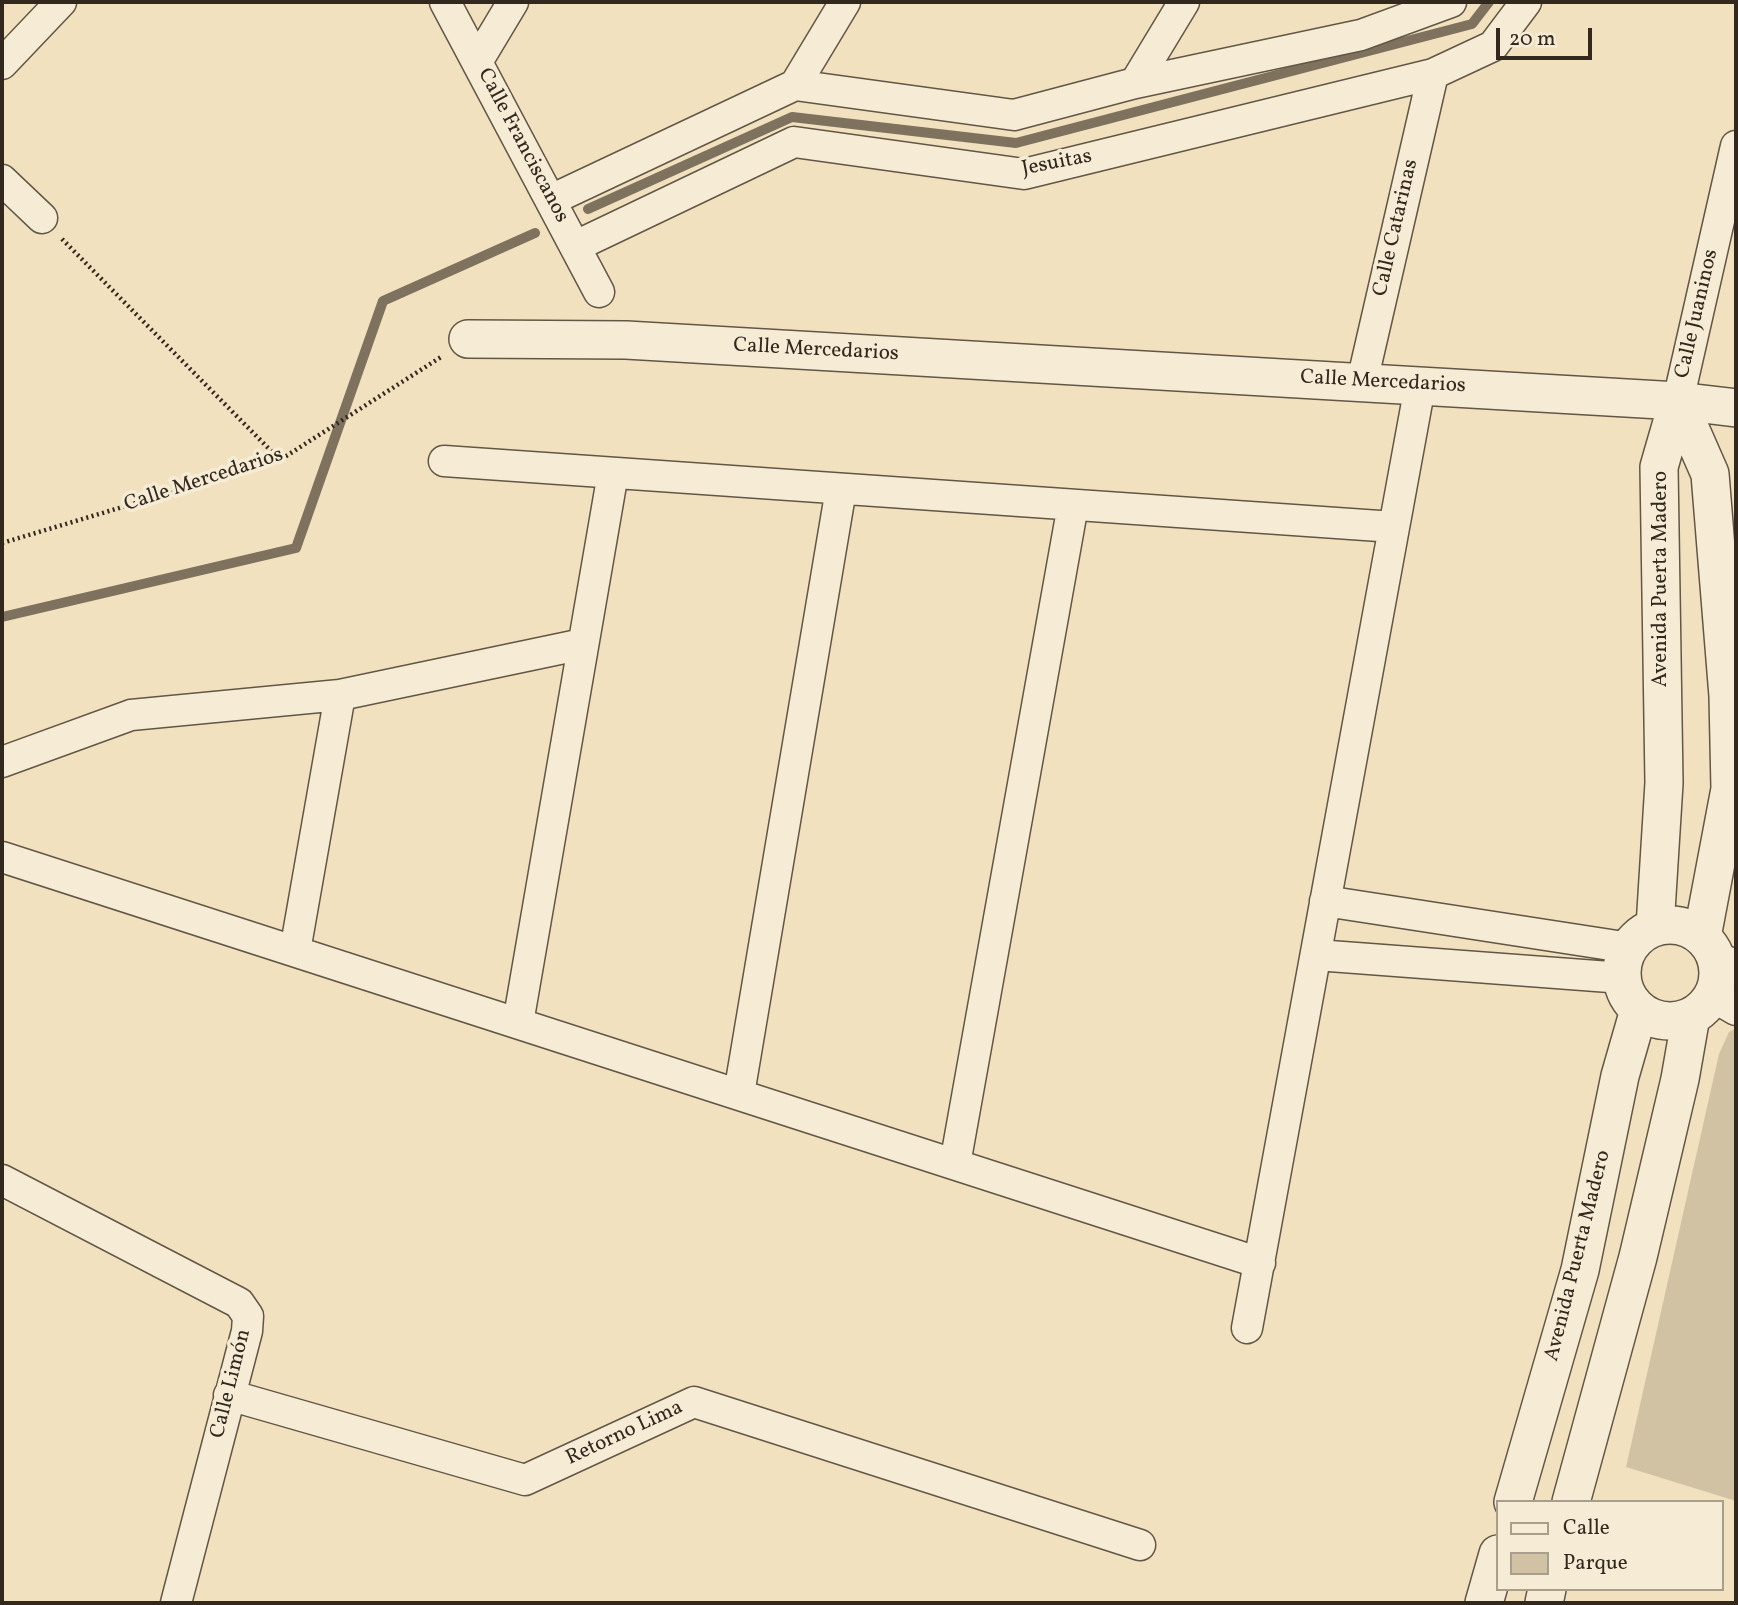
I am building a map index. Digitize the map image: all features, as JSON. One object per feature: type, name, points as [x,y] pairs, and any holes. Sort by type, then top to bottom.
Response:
[{"type":"street","points":[[2,64],[61,2]]},
{"type":"street","name":"Calle Franciscanos","points":[[445,2],[599,292]]},
{"type":"street","points":[[477,62],[513,2]]},
{"type":"street","points":[[795,85],[845,2]]},
{"type":"street","points":[[1135,83],[1184,2]]},
{"type":"street","points":[[551,200],[795,85],[1014,115],[1135,83],[1361,34],[1451,2]]},
{"type":"street","name":"Jesuitas","points":[[576,246],[794,142],[1024,174],[1433,74],[1493,46],[1526,2]]},
{"type":"street","name":"Calle Catarinas","points":[[1362,382],[1433,74]]},
{"type":"street","name":"Calle Juaninos","points":[[1678,401],[1736,146]]},
{"type":"street","points":[[2,180],[42,218]]},
{"type":"street","name":"Calle Mercedarios","points":[[468,339],[626,340],[1678,401],[1736,408]]},
{"type":"street","points":[[1247,1328],[1420,386]]},
{"type":"street","name":"Avenida Puerta Madero","points":[[1678,401],[1710,474],[1728,696],[1730,789],[1718,953]]},
{"type":"street","name":"Avenida Puerta Madero","points":[[1514,1500],[1580,1270],[1620,1076],[1637,966],[1664,783],[1659,467],[1678,401]]},
{"type":"street","points":[[444,461],[1394,527]]},
{"type":"street","points":[[518,1023],[613,473]]},
{"type":"street","points":[[739,1094],[841,489]]},
{"type":"street","points":[[955,1164],[1073,505]]},
{"type":"street","points":[[2,762],[131,715],[340,695],[583,644]]},
{"type":"street","points":[[295,951],[340,695]]},
{"type":"street","points":[[2,857],[1260,1263]]},
{"type":"street","points":[[1325,901],[1637,966]]},
{"type":"street","points":[[1316,955],[1637,966],[1677,926],[1718,953],[1719,972],[1713,1007],[1680,1079],[1638,1257],[1572,1500]]},
{"type":"street","points":[[1637,966],[1651,1017],[1678,1021],[1713,1007]]},
{"type":"street","name":"Calle Limón","points":[[2,1180],[239,1303],[248,1316],[247,1331],[176,1603]]},
{"type":"street","name":"Retorno Lima","points":[[229,1395],[526,1480],[694,1402],[1140,1545]]},
{"type":"street","points":[[1484,1603],[1496,1561]]},
{"type":"path","points":[[42,218],[280,460]]},
{"type":"path","name":"Calle Mercedarios","points":[[2,543],[280,460],[468,339]]},
{"type":"green space","points":[[1736,1028],[1736,1501],[1626,1467],[1719,1054],[1729,1032]]},
{"type":"waterway","points":[[588,209],[792,117],[1016,143],[1472,24],[1489,2]]},
{"type":"waterway","points":[[2,617],[296,548],[383,301],[535,233]]}]
